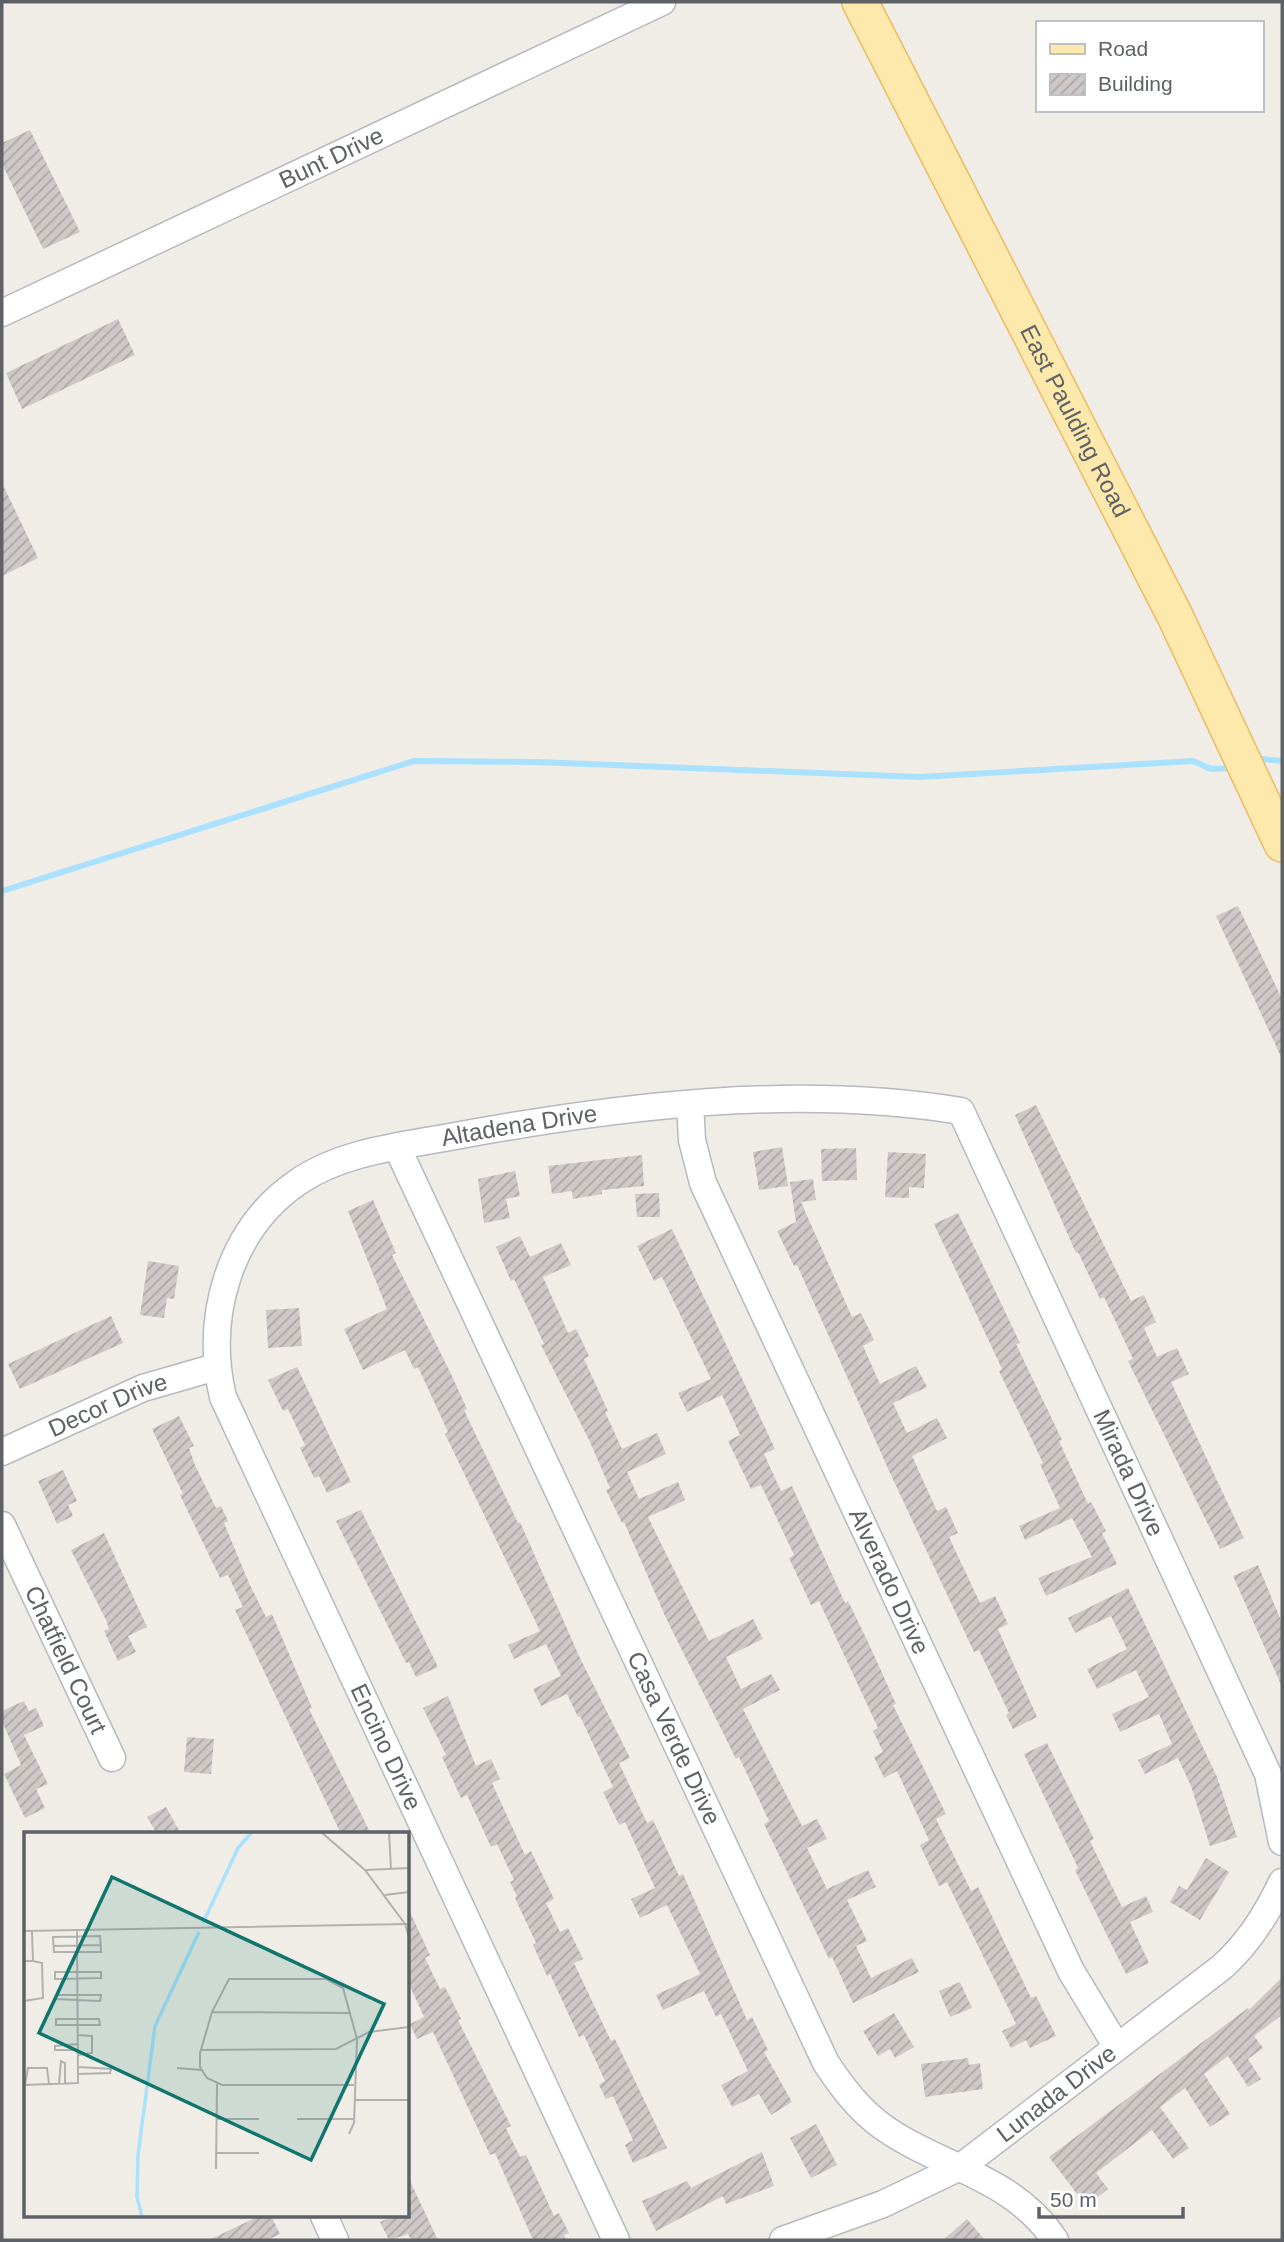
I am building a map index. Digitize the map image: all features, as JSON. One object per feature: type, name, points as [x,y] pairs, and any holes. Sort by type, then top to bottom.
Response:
[{"type":"main road","name":"East Paulding Road","points":[[860,2],[1168,604],[1282,844]]},
{"type":"street","name":"Bunt Drive","points":[[2,313],[662,2]]},
{"type":"street","name":"Altadena Drive","points":[[216,1367],[215,1346],[226,1277],[248,1229],[276,1198],[315,1171],[397,1147],[539,1121],[690,1104],[795,1101],[921,1105],[961,1111]]},
{"type":"street","name":"Alverado Drive","points":[[690,1104],[692,1140],[703,1183],[1071,1971],[1117,2048]]},
{"type":"street","name":"Mirada Drive","points":[[961,1111],[1269,1774],[1282,1842]]},
{"type":"street","name":"Casa Verde Drive","points":[[397,1147],[827,2063],[860,2107],[883,2127],[912,2144],[1000,2186],[1055,2240]]},
{"type":"street","name":"Decor Drive","points":[[2,1452],[144,1388],[216,1367]]},
{"type":"street","name":"Encino Drive","points":[[216,1367],[223,1397],[616,2240]]},
{"type":"street","name":"Chatfield Court","points":[[2,1525],[112,1758]]},
{"type":"street","name":"Lunada Drive","points":[[783,2240],[883,2204],[962,2166],[1189,1994],[1236,1955],[1267,1913],[1282,1882]]},
{"type":"street","points":[[325,2218],[335,2240]]},
{"type":"building","points":[[30,130],[80,232],[43,249],[2,164],[2,143]]},
{"type":"building","points":[[118,319],[135,355],[22,409],[6,373]]},
{"type":"building","points":[[2,483],[38,558],[2,576]]},
{"type":"building","points":[[1238,906],[1282,999],[1282,1059],[1216,916]]},
{"type":"building","points":[[1036,1105],[1131,1301],[1144,1295],[1156,1322],[1144,1328],[1157,1357],[1177,1348],[1189,1374],[1171,1382],[1244,1538],[1220,1549],[1128,1361],[1133,1359],[1104,1297],[1100,1299],[1078,1252],[1076,1253],[1015,1115]]},
{"type":"building","points":[[782,1147],[788,1186],[759,1190],[753,1152]]},
{"type":"building","points":[[856,1148],[857,1180],[822,1181],[821,1149]]},
{"type":"building","points":[[888,1152],[926,1154],[924,1188],[909,1187],[909,1198],[885,1197]]},
{"type":"building","points":[[642,1155],[644,1186],[602,1190],[602,1194],[573,1199],[572,1191],[552,1194],[548,1166]]},
{"type":"building","points":[[515,1171],[520,1196],[506,1199],[510,1218],[484,1223],[478,1179]]},
{"type":"building","points":[[813,1179],[816,1200],[801,1202],[852,1317],[861,1313],[874,1340],[863,1346],[880,1384],[916,1366],[927,1387],[893,1403],[907,1433],[937,1418],[947,1438],[912,1456],[937,1511],[946,1507],[958,1533],[949,1537],[980,1603],[995,1596],[1008,1624],[998,1629],[1037,1717],[1013,1729],[1006,1715],[1009,1713],[979,1650],[974,1652],[890,1473],[797,1265],[794,1266],[777,1231],[796,1222],[790,1182]]},
{"type":"building","points":[[659,1193],[660,1217],[637,1217],[635,1194]]},
{"type":"building","points":[[373,1200],[396,1253],[392,1255],[452,1376],[467,1409],[464,1410],[518,1523],[520,1522],[580,1658],[630,1758],[619,1763],[647,1823],[653,1820],[679,1876],[683,1874],[747,2020],[752,2017],[768,2050],[764,2052],[792,2102],[771,2115],[759,2094],[732,2107],[721,2085],[748,2071],[721,2014],[716,2017],[704,1991],[663,2010],[656,1995],[700,1974],[667,1905],[640,1918],[631,1899],[655,1888],[625,1822],[619,1825],[603,1792],[613,1787],[580,1716],[578,1717],[567,1694],[541,1706],[533,1689],[561,1676],[546,1644],[514,1659],[508,1645],[540,1631],[445,1434],[448,1432],[418,1367],[414,1369],[405,1350],[363,1370],[344,1329],[387,1309],[348,1211]]},
{"type":"building","points":[[958,1213],[1020,1343],[1016,1344],[1062,1440],[1059,1441],[1088,1504],[1091,1502],[1106,1531],[1102,1533],[1117,1564],[1046,1596],[1038,1578],[1092,1557],[1072,1518],[1025,1540],[1019,1526],[1060,1508],[1040,1464],[1043,1463],[999,1371],[1002,1369],[934,1224]]},
{"type":"building","points":[[672,1229],[775,1449],[764,1454],[781,1491],[792,1486],[845,1603],[848,1601],[868,1642],[896,1704],[893,1705],[946,1814],[936,1819],[971,1891],[978,1887],[1031,1998],[1036,1996],[1056,2036],[1030,2048],[1026,2040],[1011,2048],[1002,2031],[1016,2024],[947,1882],[939,1886],[920,1845],[929,1840],[897,1771],[884,1778],[874,1757],[883,1752],[873,1731],[878,1728],[819,1601],[811,1605],[789,1558],[794,1555],[761,1485],[751,1489],[728,1441],[740,1435],[722,1395],[687,1412],[678,1393],[711,1379],[662,1277],[654,1281],[637,1246]]},
{"type":"building","points":[[520,1236],[530,1257],[561,1243],[571,1265],[543,1277],[568,1333],[576,1329],[589,1356],[584,1359],[622,1449],[657,1433],[666,1454],[627,1472],[639,1499],[678,1482],[685,1500],[648,1517],[709,1641],[753,1619],[763,1639],[726,1657],[741,1689],[771,1674],[780,1690],[743,1709],[802,1826],[817,1819],[827,1839],[807,1848],[827,1889],[868,1870],[876,1887],[847,1900],[867,1941],[856,1946],[871,1978],[912,1958],[919,1972],[853,2003],[832,1957],[829,1959],[764,1824],[769,1821],[739,1757],[736,1759],[666,1618],[624,1522],[622,1523],[606,1490],[610,1488],[589,1440],[541,1345],[544,1344],[514,1279],[511,1281],[496,1247]]},
{"type":"building","points":[[148,1261],[179,1266],[174,1299],[167,1298],[164,1318],[140,1315]]},
{"type":"building","points":[[299,1308],[302,1346],[268,1348],[266,1310]]},
{"type":"building","points":[[111,1316],[123,1343],[20,1389],[8,1364]]},
{"type":"building","points":[[297,1367],[351,1482],[327,1493],[319,1476],[314,1478],[300,1448],[305,1445],[288,1409],[283,1411],[268,1380]]},
{"type":"building","points":[[179,1416],[194,1446],[189,1448],[195,1465],[216,1508],[221,1506],[228,1521],[224,1523],[249,1583],[266,1617],[272,1614],[312,1708],[309,1709],[370,1832],[340,1832],[235,1610],[243,1607],[228,1575],[220,1578],[152,1429]]},
{"type":"building","points":[[63,1470],[77,1501],[68,1505],[73,1516],[57,1524],[38,1481]]},
{"type":"building","points":[[361,1510],[438,1667],[416,1677],[409,1662],[406,1663],[336,1521]]},
{"type":"building","points":[[104,1533],[147,1627],[128,1636],[136,1652],[118,1661],[104,1631],[109,1629],[106,1620],[71,1550]]},
{"type":"building","points":[[1258,1565],[1282,1623],[1282,1687],[1233,1576]]},
{"type":"building","points":[[1128,1588],[1217,1777],[1237,1837],[1210,1846],[1191,1786],[1178,1758],[1145,1774],[1138,1760],[1172,1744],[1159,1714],[1120,1732],[1112,1714],[1149,1697],[1136,1670],[1097,1689],[1087,1669],[1127,1649],[1111,1616],[1075,1633],[1068,1618]]},
{"type":"building","points":[[448,1696],[476,1766],[491,1759],[500,1779],[492,1783],[525,1855],[531,1851],[554,1899],[546,1903],[560,1932],[568,1928],[583,1959],[574,1963],[611,2041],[615,2039],[667,2148],[633,2163],[625,2145],[633,2140],[613,2096],[606,2099],[599,2085],[605,2081],[584,2035],[579,2037],[550,1974],[547,1976],[533,1945],[536,1943],[515,1898],[517,1896],[510,1882],[514,1880],[497,1844],[491,1847],[467,1795],[461,1798],[442,1757],[446,1755],[423,1708]]},
{"type":"building","points":[[24,1701],[29,1711],[36,1708],[44,1726],[24,1735],[48,1784],[36,1789],[45,1808],[25,1818],[4,1774],[21,1765],[2,1721],[2,1711]]},
{"type":"building","points":[[187,1737],[214,1739],[211,1774],[184,1772]]},
{"type":"building","points":[[1047,1743],[1094,1839],[1090,1841],[1122,1907],[1146,1896],[1153,1912],[1130,1922],[1149,1963],[1126,1974],[1075,1870],[1078,1868],[1024,1754]]},
{"type":"building","points":[[166,1807],[180,1832],[156,1832],[147,1817]]},
{"type":"building","points":[[1206,1858],[1229,1872],[1200,1920],[1170,1902],[1179,1886],[1187,1890]]},
{"type":"building","points":[[410,1912],[430,1955],[425,1958],[440,1989],[445,1987],[461,2019],[458,2020],[511,2126],[506,2128],[520,2157],[526,2155],[554,2216],[559,2213],[569,2233],[564,2235],[566,2240],[533,2240],[495,2153],[490,2155],[433,2032],[417,2039],[410,2024],[424,2017],[410,1986]]},
{"type":"building","points":[[1282,1977],[1282,2015],[1254,2036],[1263,2048],[1248,2059],[1261,2079],[1248,2087],[1228,2056],[1204,2074],[1230,2114],[1210,2127],[1185,2088],[1160,2107],[1189,2148],[1173,2159],[1152,2130],[1096,2173],[1108,2189],[1086,2206],[1049,2157],[1248,2008],[1249,2010]]},
{"type":"building","points":[[960,1982],[972,2008],[950,2017],[939,1991]]},
{"type":"building","points":[[894,2013],[914,2047],[895,2058],[890,2049],[878,2056],[863,2031]]},
{"type":"building","points":[[968,2058],[969,2065],[980,2063],[983,2089],[925,2097],[921,2064]]},
{"type":"building","points":[[816,2124],[837,2165],[811,2178],[790,2138]]},
{"type":"building","points":[[762,2152],[774,2186],[726,2204],[723,2196],[656,2231],[642,2201],[687,2181],[691,2188]]},
{"type":"building","points":[[410,2181],[438,2240],[411,2240],[408,2234],[389,2240],[380,2222],[389,2218],[410,2218]]},
{"type":"building","points":[[255,2218],[272,2218],[280,2234],[267,2240],[209,2240]]},
{"type":"building","points":[[967,2219],[985,2240],[943,2240]]},
{"type":"waterway","points":[[1262,759],[1282,761]]},
{"type":"waterway","points":[[2,891],[414,761],[537,762],[920,777],[1193,761],[1211,769],[1234,768]]}]
